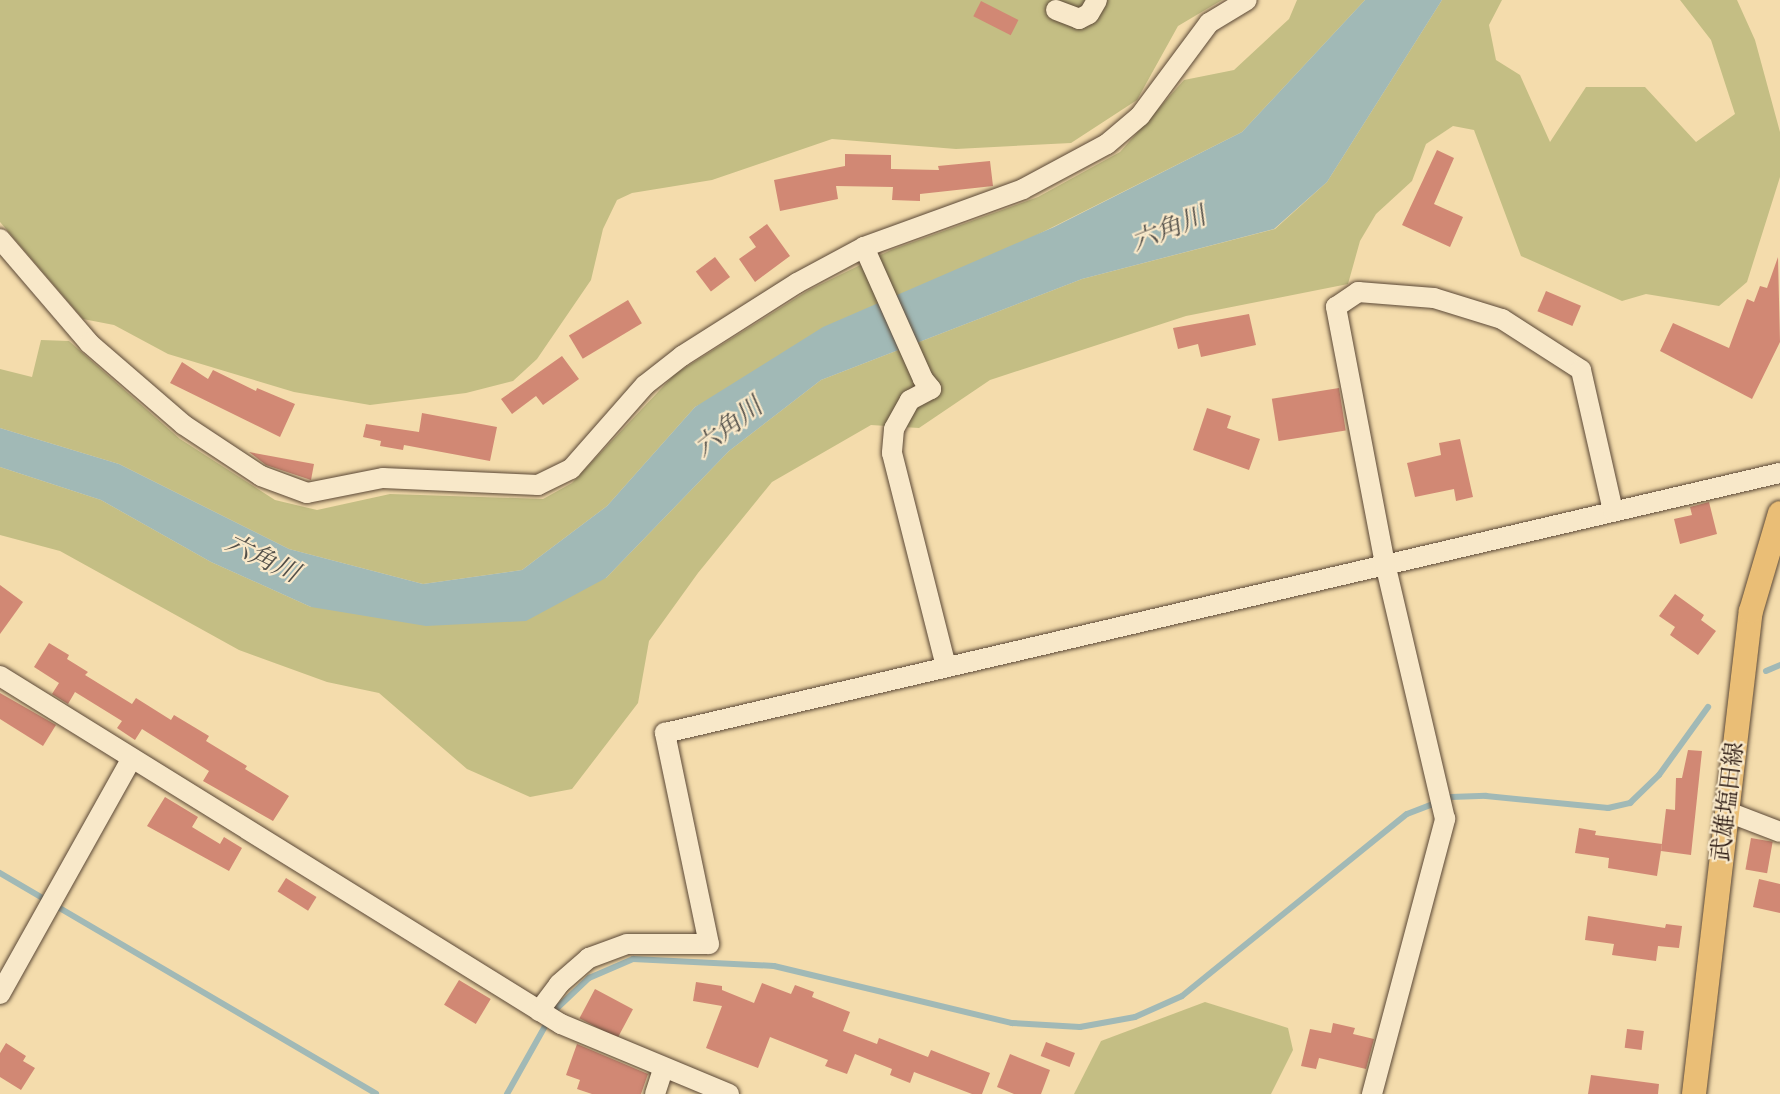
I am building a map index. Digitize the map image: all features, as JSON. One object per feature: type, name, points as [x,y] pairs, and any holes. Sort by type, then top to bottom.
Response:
[{"type":"main road","name":"武雄塩田線","points":[[1694,1094],[1751,610],[1780,513]]},
{"type":"street","points":[[1056,10],[1078,20],[1089,14],[1097,0]]},
{"type":"street","points":[[0,239],[90,343],[184,425],[261,476],[307,493],[383,478],[538,485],[571,469],[645,385],[682,356],[797,283],[1023,189],[1107,144],[1140,116],[1209,23],[1247,0]]},
{"type":"street","points":[[866,253],[923,379],[931,389],[910,400],[894,429],[892,453],[946,666]]},
{"type":"street","points":[[1372,1094],[1445,819],[1385,564],[1336,307],[1358,292],[1434,298],[1502,319],[1581,370],[1612,511]]},
{"type":"street","points":[[539,1011],[559,984],[589,958],[627,944],[709,944],[665,734],[946,666],[1780,473]]},
{"type":"street","points":[[0,676],[561,1024],[663,1070],[729,1094]]},
{"type":"street","points":[[0,994],[132,758]]},
{"type":"street","points":[[1728,812],[1780,832]]},
{"type":"street","points":[[655,1094],[663,1070]]},
{"type":"shaded area","points":[[0,0],[1222,0],[1178,26],[1137,100],[1071,143],[956,149],[832,139],[712,180],[632,193],[617,200],[603,229],[591,280],[537,359],[513,381],[466,393],[370,405],[294,392],[168,354],[114,325],[83,319],[0,222]]},
{"type":"shaded area","points":[[1297,0],[1365,0],[1242,132],[695,407],[607,506],[522,570],[423,584],[289,549],[119,464],[0,428],[0,369],[32,377],[41,340],[69,341],[180,439],[275,500],[317,510],[390,494],[543,499],[572,483],[675,374],[809,290],[891,250],[1038,197],[1120,152],[1184,80],[1234,70],[1289,19]]},
{"type":"shaded area","points":[[1442,0],[1502,0],[1489,25],[1496,60],[1520,75],[1550,142],[1586,87],[1645,87],[1696,142],[1735,114],[1711,40],[1680,0],[1737,0],[1755,40],[1780,132],[1780,177],[1747,282],[1719,306],[1646,294],[1622,301],[1521,256],[1474,130],[1453,126],[1426,144],[1412,181],[1376,214],[1360,241],[1348,284],[1186,316],[990,380],[919,428],[871,425],[772,482],[698,573],[649,641],[638,703],[572,789],[530,797],[467,769],[379,693],[327,682],[239,650],[60,551],[0,535],[0,467],[101,500],[211,562],[311,607],[606,578],[729,451],[821,380],[1082,279],[1275,229],[1327,182]]},
{"type":"shaded area","points":[[1205,1002],[1288,1028],[1293,1050],[1271,1094],[1074,1094],[1101,1041]]},
{"type":"water","name":"六角川","points":[[1365,0],[1442,0],[1327,182],[1274,229],[1082,279],[821,380],[729,451],[606,578],[526,621],[426,626],[311,607],[211,562],[101,500],[0,467],[0,428],[119,464],[289,549],[423,584],[522,570],[607,506],[695,407],[823,327],[1054,227],[1242,132]]},
{"type":"building","points":[[981,1],[1018,20],[1011,35],[973,16]]},
{"type":"building","points":[[1437,150],[1454,158],[1434,204],[1463,217],[1450,247],[1402,225]]},
{"type":"building","points":[[845,154],[891,155],[891,169],[939,170],[938,166],[990,161],[993,186],[920,194],[920,201],[892,200],[893,187],[836,186],[838,199],[780,211],[774,180],[845,166]]},
{"type":"building","points":[[767,224],[790,256],[755,282],[739,259],[756,247],[749,237]]},
{"type":"building","points":[[715,257],[730,277],[711,291],[696,271]]},
{"type":"building","points":[[1778,257],[1780,342],[1752,399],[1660,351],[1673,323],[1729,348],[1747,299],[1754,302],[1760,286],[1767,288]]},
{"type":"building","points":[[1546,291],[1581,306],[1572,326],[1537,311]]},
{"type":"building","points":[[628,300],[642,323],[583,359],[569,336]]},
{"type":"building","points":[[1249,314],[1256,345],[1201,357],[1198,344],[1178,349],[1173,328]]},
{"type":"building","points":[[562,356],[579,379],[543,405],[536,396],[512,414],[501,399]]},
{"type":"building","points":[[182,362],[208,379],[213,370],[256,391],[257,388],[295,404],[280,437],[170,383]]},
{"type":"building","points":[[1339,388],[1346,430],[1279,441],[1272,399]]},
{"type":"building","points":[[1207,408],[1231,416],[1227,428],[1260,439],[1249,470],[1193,450]]},
{"type":"building","points":[[422,413],[497,427],[490,461],[404,445],[403,450],[380,446],[381,441],[363,437],[366,424],[419,432]]},
{"type":"building","points":[[1460,439],[1473,497],[1456,501],[1454,489],[1415,497],[1407,463],[1441,455],[1439,443]]},
{"type":"building","points":[[249,452],[314,464],[311,480],[266,465]]},
{"type":"building","points":[[1709,502],[1717,534],[1680,544],[1674,519],[1692,515],[1690,507]]},
{"type":"building","points":[[0,585],[23,602],[0,634]]},
{"type":"building","points":[[1675,594],[1704,615],[1701,620],[1716,631],[1698,655],[1670,635],[1675,627],[1659,616]]},
{"type":"building","points":[[49,643],[69,655],[67,659],[88,672],[85,675],[132,704],[136,698],[171,720],[174,715],[209,736],[206,741],[247,766],[245,769],[289,796],[273,821],[203,781],[209,771],[142,729],[135,740],[117,728],[122,721],[75,692],[68,704],[52,694],[59,683],[34,667]]},
{"type":"building","points":[[0,693],[56,725],[43,746],[0,719]]},
{"type":"building","points":[[1688,750],[1702,751],[1691,855],[1661,851],[1666,809],[1675,810],[1676,778],[1682,778]]},
{"type":"building","points":[[165,797],[198,817],[192,827],[220,844],[224,837],[242,848],[229,871],[147,826]]},
{"type":"building","points":[[1579,828],[1596,831],[1595,835],[1662,844],[1657,876],[1608,868],[1609,858],[1575,853]]},
{"type":"building","points":[[1751,838],[1773,842],[1767,873],[1745,870]]},
{"type":"building","points":[[286,878],[317,897],[308,911],[278,892]]},
{"type":"building","points":[[1759,879],[1780,884],[1780,913],[1753,907]]},
{"type":"building","points":[[1588,916],[1665,928],[1666,924],[1682,926],[1679,948],[1658,946],[1656,961],[1612,955],[1614,944],[1585,940]]},
{"type":"building","points":[[459,980],[491,999],[476,1024],[444,1005]]},
{"type":"building","points":[[696,982],[722,986],[722,990],[754,1003],[762,983],[791,994],[795,985],[814,992],[812,997],[850,1012],[843,1031],[877,1044],[879,1038],[928,1057],[931,1050],[990,1073],[982,1094],[972,1094],[914,1072],[910,1083],[890,1075],[892,1069],[855,1054],[847,1074],[825,1066],[828,1060],[770,1037],[758,1068],[706,1048],[722,1006],[693,1001]]},
{"type":"building","points":[[595,989],[633,1009],[617,1038],[580,1018]]},
{"type":"building","points":[[1333,1023],[1355,1028],[1353,1034],[1374,1039],[1366,1069],[1319,1058],[1316,1069],[1301,1066],[1310,1029],[1331,1033]]},
{"type":"building","points":[[1627,1029],[1644,1031],[1642,1050],[1625,1048]]},
{"type":"building","points":[[1046,1042],[1075,1053],[1070,1067],[1041,1056]]},
{"type":"building","points":[[6,1043],[26,1056],[23,1061],[35,1068],[21,1090],[0,1077],[0,1053]]},
{"type":"building","points":[[577,1044],[648,1074],[641,1094],[592,1094],[577,1089],[580,1080],[566,1075]]},
{"type":"building","points":[[1010,1054],[1050,1070],[1041,1094],[1014,1094],[997,1087]]},
{"type":"building","points":[[1591,1075],[1659,1084],[1658,1094],[1588,1094]]},
{"type":"waterway","points":[[1766,671],[1780,665]]},
{"type":"waterway","points":[[507,1094],[553,1012],[589,978],[633,959],[774,966],[1012,1023],[1080,1027],[1135,1017],[1182,996],[1407,814],[1451,797],[1486,796],[1608,808],[1630,803],[1659,775],[1708,707]]},
{"type":"waterway","points":[[0,873],[376,1094]]}]
